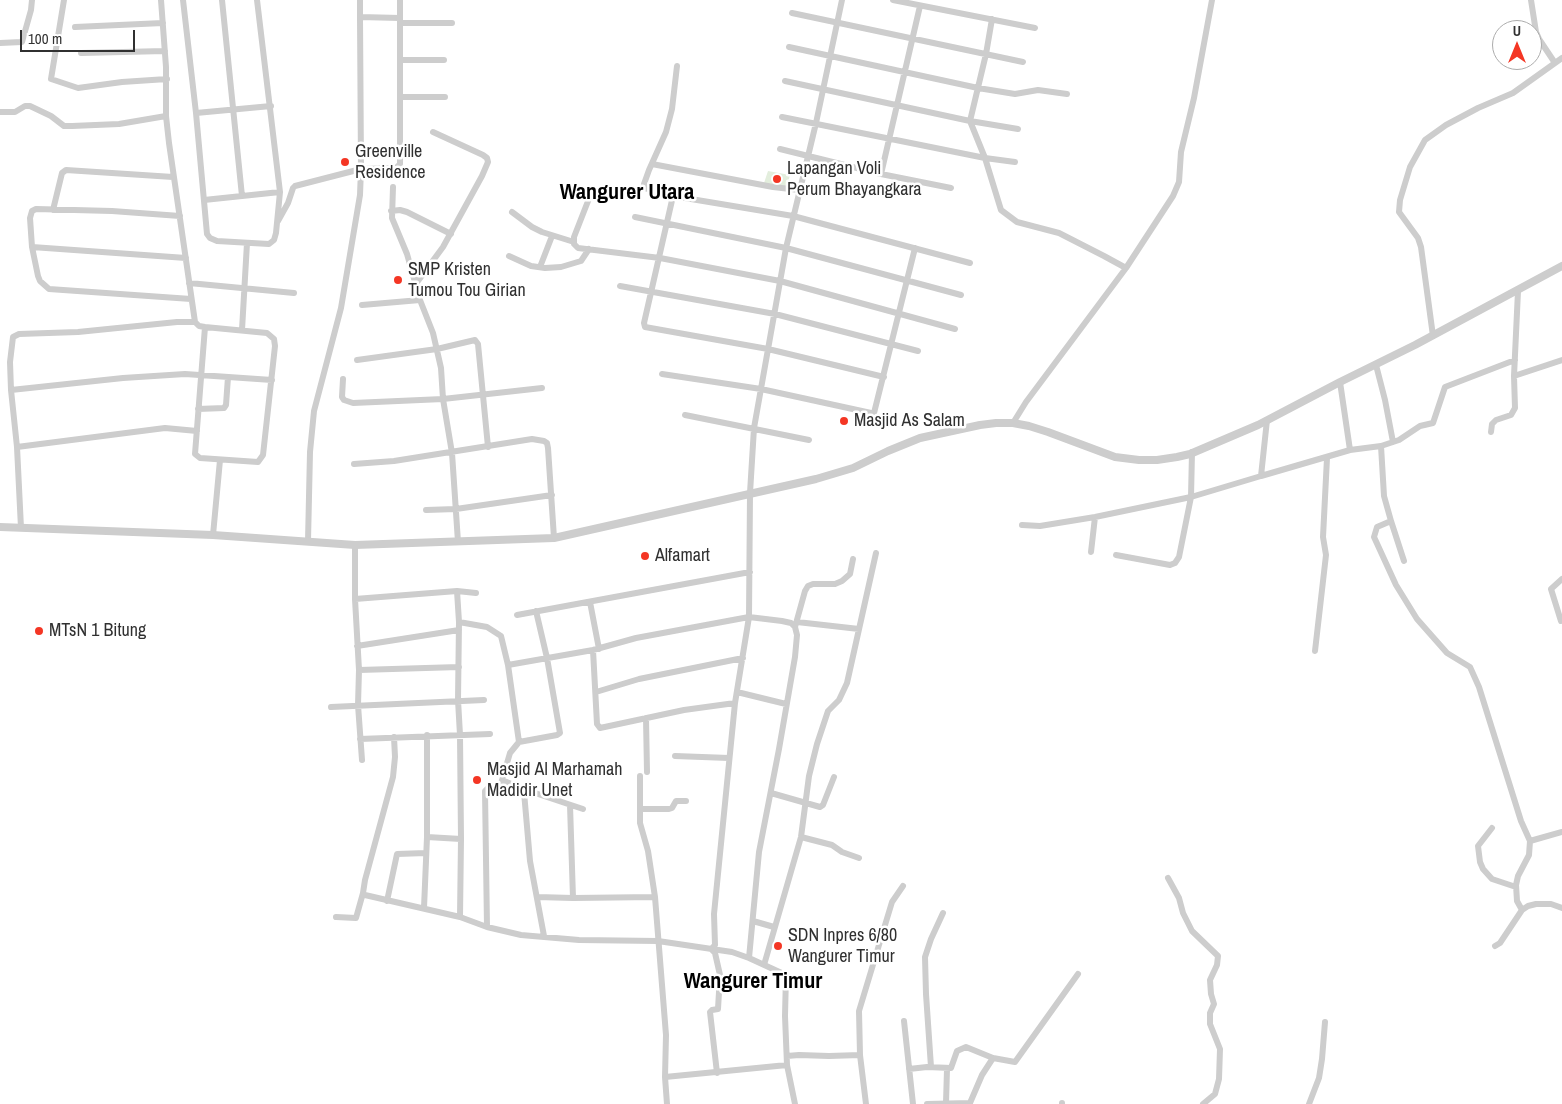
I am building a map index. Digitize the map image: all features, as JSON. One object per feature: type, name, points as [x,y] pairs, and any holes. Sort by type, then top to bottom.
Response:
[{"type":"street","points":[[0,43],[22,42],[32,0]]},
{"type":"street","points":[[64,0],[51,79],[78,88],[122,82],[167,79]]},
{"type":"street","points":[[161,0],[166,51],[166,116],[173,177],[195,322],[199,326],[205,327],[262,332],[274,339],[272,380],[262,458],[258,462],[197,457],[195,451],[205,327]]},
{"type":"street","points":[[183,0],[207,234],[210,238],[217,241],[269,244],[275,238],[280,192],[257,0]]},
{"type":"street","points":[[222,0],[242,196]]},
{"type":"street","points":[[308,541],[310,452],[314,411],[341,308],[360,195],[360,0]]},
{"type":"street","points":[[278,221],[288,203],[292,188],[295,186],[361,168],[396,168],[400,164],[400,0]]},
{"type":"street","points":[[711,949],[715,945],[714,914],[736,692],[749,617],[750,493],[754,428],[786,248],[816,123],[842,0]]},
{"type":"street","points":[[893,0],[1035,28]]},
{"type":"street","points":[[1013,423],[1026,402],[1126,268],[1177,188],[1180,152],[1194,98],[1212,0]]},
{"type":"street","points":[[1531,0],[1536,32],[1555,63]]},
{"type":"street","points":[[881,174],[920,6]]},
{"type":"street","points":[[792,13],[1023,62]]},
{"type":"street","points":[[360,17],[452,23]]},
{"type":"street","points":[[992,19],[986,54],[970,121],[985,158],[1000,210],[1017,222],[1059,233],[1126,268]]},
{"type":"street","points":[[75,27],[163,22]]},
{"type":"street","points":[[789,47],[830,54],[978,88],[1015,94],[1038,90],[1067,94]]},
{"type":"street","points":[[81,53],[166,51]]},
{"type":"street","points":[[1433,336],[1421,247],[1418,238],[1399,212],[1400,200],[1410,167],[1425,140],[1446,125],[1470,112],[1513,93],[1562,58]]},
{"type":"street","points":[[400,60],[444,60]]},
{"type":"street","points":[[677,66],[672,109],[644,184],[645,188],[673,196],[793,216],[970,263]]},
{"type":"street","points":[[785,81],[970,121],[1018,129]]},
{"type":"street","points":[[401,97],[444,98]]},
{"type":"street","points":[[0,112],[15,112],[25,106],[30,106],[51,116],[64,126],[119,124],[166,116]]},
{"type":"street","points":[[196,113],[271,106]]},
{"type":"street","points":[[782,117],[985,158],[1015,162]]},
{"type":"street","points":[[415,285],[444,247],[488,162],[487,158],[483,155],[433,132]]},
{"type":"street","points":[[780,149],[881,174],[951,188]]},
{"type":"street","points":[[652,164],[773,187],[799,190]]},
{"type":"street","points":[[53,210],[62,173],[66,170],[173,177]]},
{"type":"street","points":[[393,187],[391,210],[395,226],[408,254],[415,285],[429,320],[441,368],[452,453],[458,542]]},
{"type":"street","points":[[204,200],[280,192]]},
{"type":"street","points":[[590,196],[574,238],[578,248],[660,258],[780,281],[899,312],[955,329]]},
{"type":"street","points":[[673,196],[644,324],[645,327],[768,349],[884,377]]},
{"type":"street","points":[[180,216],[112,211],[36,209],[32,210],[30,218],[32,247],[40,281],[49,289],[191,299]]},
{"type":"street","points":[[391,210],[407,212],[451,234]]},
{"type":"street","points":[[512,212],[532,227],[552,236],[574,242]]},
{"type":"street","points":[[634,218],[786,248],[962,294]]},
{"type":"street","points":[[540,268],[552,236]]},
{"type":"street","points":[[242,330],[246,243]]},
{"type":"street","points":[[32,247],[186,258]]},
{"type":"street","points":[[662,374],[761,389],[873,413],[876,410],[915,248]]},
{"type":"street","points":[[509,256],[540,268],[561,267],[581,261],[589,250]]},
{"type":"street","points":[[0,527],[213,535],[355,545],[554,538],[816,479],[853,468],[888,451],[930,435],[980,425],[1013,423],[1048,432],[1105,454],[1127,460],[1157,460],[1177,457],[1267,420],[1433,336],[1562,266]]},
{"type":"street","points":[[189,283],[294,293]]},
{"type":"street","points":[[620,286],[775,314],[918,351]]},
{"type":"street","points":[[1491,432],[1492,424],[1496,420],[1511,415],[1515,408],[1514,376],[1518,291]]},
{"type":"street","points":[[362,305],[420,300]]},
{"type":"street","points":[[21,528],[17,447],[10,390],[12,338],[16,335],[195,322]]},
{"type":"street","points":[[357,360],[437,349],[471,340],[477,342],[484,394],[488,447]]},
{"type":"street","points":[[1022,525],[1040,526],[1095,517],[1191,497],[1350,450],[1381,446],[1399,440],[1420,426],[1433,423],[1445,387],[1515,360]]},
{"type":"street","points":[[1514,376],[1562,360]]},
{"type":"street","points":[[1376,365],[1393,442]]},
{"type":"street","points":[[10,390],[123,378],[201,375],[272,380]]},
{"type":"street","points":[[198,409],[224,408],[226,405],[228,377]]},
{"type":"street","points":[[343,379],[342,397],[348,402],[389,403],[542,388]]},
{"type":"street","points":[[1340,382],[1350,450]]},
{"type":"street","points":[[685,415],[809,440]]},
{"type":"street","points":[[1261,476],[1267,420]]},
{"type":"street","points":[[17,447],[165,428],[197,431]]},
{"type":"street","points":[[354,464],[452,453],[532,439],[547,443],[554,538]]},
{"type":"street","points":[[1381,446],[1384,496],[1404,561]]},
{"type":"street","points":[[1116,555],[1170,566],[1175,563],[1179,557],[1191,497],[1192,452]]},
{"type":"street","points":[[1315,651],[1326,555],[1323,537],[1326,458]]},
{"type":"street","points":[[213,535],[220,460]]},
{"type":"street","points":[[426,510],[456,509],[552,495]]},
{"type":"street","points":[[1091,552],[1095,517]]},
{"type":"street","points":[[1391,521],[1381,524],[1374,533],[1382,557],[1405,602],[1428,634],[1447,653],[1467,665],[1473,671],[1488,714],[1521,821],[1530,841],[1529,856],[1518,876],[1516,887],[1517,901],[1522,910]]},
{"type":"street","points":[[355,545],[355,599],[359,670],[358,705],[362,760]]},
{"type":"street","points":[[764,965],[801,837],[809,776],[819,736],[828,711],[839,700],[846,686],[876,553]]},
{"type":"street","points":[[749,958],[759,852],[795,657],[796,625],[808,586],[813,584],[830,585],[842,581],[850,574],[853,559]]},
{"type":"street","points":[[517,615],[750,572]]},
{"type":"street","points":[[1561,622],[1551,589],[1562,580]]},
{"type":"street","points":[[355,599],[458,591],[476,593]]},
{"type":"street","points":[[458,591],[460,918]]},
{"type":"street","points":[[590,602],[596,649],[597,724],[600,728],[735,703]]},
{"type":"street","points":[[487,928],[484,794],[488,788],[500,787],[510,753],[519,742],[557,736],[560,733],[547,658],[536,612]]},
{"type":"street","points":[[508,665],[749,617],[782,621],[796,625],[859,629]]},
{"type":"street","points":[[459,622],[487,627],[501,636],[508,665],[519,742]]},
{"type":"street","points":[[357,646],[459,630]]},
{"type":"street","points":[[596,692],[639,679],[743,658]]},
{"type":"street","points":[[359,670],[459,667]]},
{"type":"street","points":[[736,692],[786,704]]},
{"type":"street","points":[[332,707],[484,700]]},
{"type":"street","points":[[646,718],[640,823],[648,850],[655,897],[666,1035],[665,1078],[667,1104]]},
{"type":"street","points":[[360,739],[490,734]]},
{"type":"street","points":[[424,908],[428,735]]},
{"type":"street","points":[[336,917],[356,918],[393,777],[394,737]]},
{"type":"street","points":[[675,756],[729,758]]},
{"type":"street","points":[[771,793],[817,807],[822,806],[834,777]]},
{"type":"street","points":[[502,780],[583,809]]},
{"type":"street","points":[[523,789],[529,850],[544,936]]},
{"type":"street","points":[[640,809],[669,809],[672,808],[676,801],[686,801]]},
{"type":"street","points":[[570,805],[573,898]]},
{"type":"street","points":[[1492,828],[1478,846],[1480,862],[1483,869],[1492,879],[1516,887]]},
{"type":"street","points":[[1530,841],[1562,832]]},
{"type":"street","points":[[427,837],[461,839]]},
{"type":"street","points":[[801,837],[832,845],[842,852],[859,858]]},
{"type":"street","points":[[387,901],[396,854],[426,853]]},
{"type":"street","points":[[1168,878],[1179,898],[1192,931],[1218,956],[1217,965],[1210,980],[1214,1004],[1210,1013],[1210,1024],[1220,1049],[1219,1079],[1214,1094],[1203,1104]]},
{"type":"street","points":[[866,1104],[860,1055],[860,1011],[892,902],[903,886]]},
{"type":"street","points":[[363,893],[368,897],[424,908],[487,928],[521,935],[579,940],[658,941],[732,952],[786,975],[787,1065],[795,1104]]},
{"type":"street","points":[[537,897],[655,897]]},
{"type":"street","points":[[1495,946],[1506,936],[1522,910],[1536,904],[1551,904],[1562,908]]},
{"type":"street","points":[[931,1067],[925,957],[943,913]]},
{"type":"street","points":[[753,921],[774,928]]},
{"type":"street","points":[[711,949],[715,953],[720,975],[718,1009],[710,1012],[717,1072]]},
{"type":"street","points":[[908,1069],[952,1068],[957,1051],[964,1048],[993,1058],[1016,1062],[1078,974]]},
{"type":"street","points":[[904,1020],[913,1104]]},
{"type":"street","points":[[1310,1104],[1320,1068],[1325,1022]]},
{"type":"street","points":[[787,1056],[860,1055]]},
{"type":"street","points":[[927,1104],[970,1103],[982,1075],[993,1058]]},
{"type":"street","points":[[665,1078],[787,1065]]},
{"type":"street","points":[[946,1103],[947,1069]]},
{"type":"green space","name":"Lapangan Voli Perum Bhayangkara","points":[[768,171],[790,175],[787,187],[764,183]]},
{"type":"place","name":"Greenville Residence","points":[[345,162]]},
{"type":"place","name":"Lapangan Voli Perum Bhayangkara","points":[[777,179]]},
{"type":"place","name":"SMP Kristen Tumou Tou Girian","points":[[398,280]]},
{"type":"place","name":"Masjid As Salam","points":[[844,421]]},
{"type":"place","name":"Alfamart","points":[[645,556]]},
{"type":"place","name":"MTsN 1 Bitung","points":[[39,631]]},
{"type":"place","name":"Masjid Al Marhamah Madidir Unet","points":[[477,780]]},
{"type":"place","name":"SDN Inpres 6/80 Wangurer Timur","points":[[778,946]]},
{"type":"district","name":"Wangurer Utara","points":[[627,193]]},
{"type":"district","name":"Wangurer Timur","points":[[753,982]]}]
